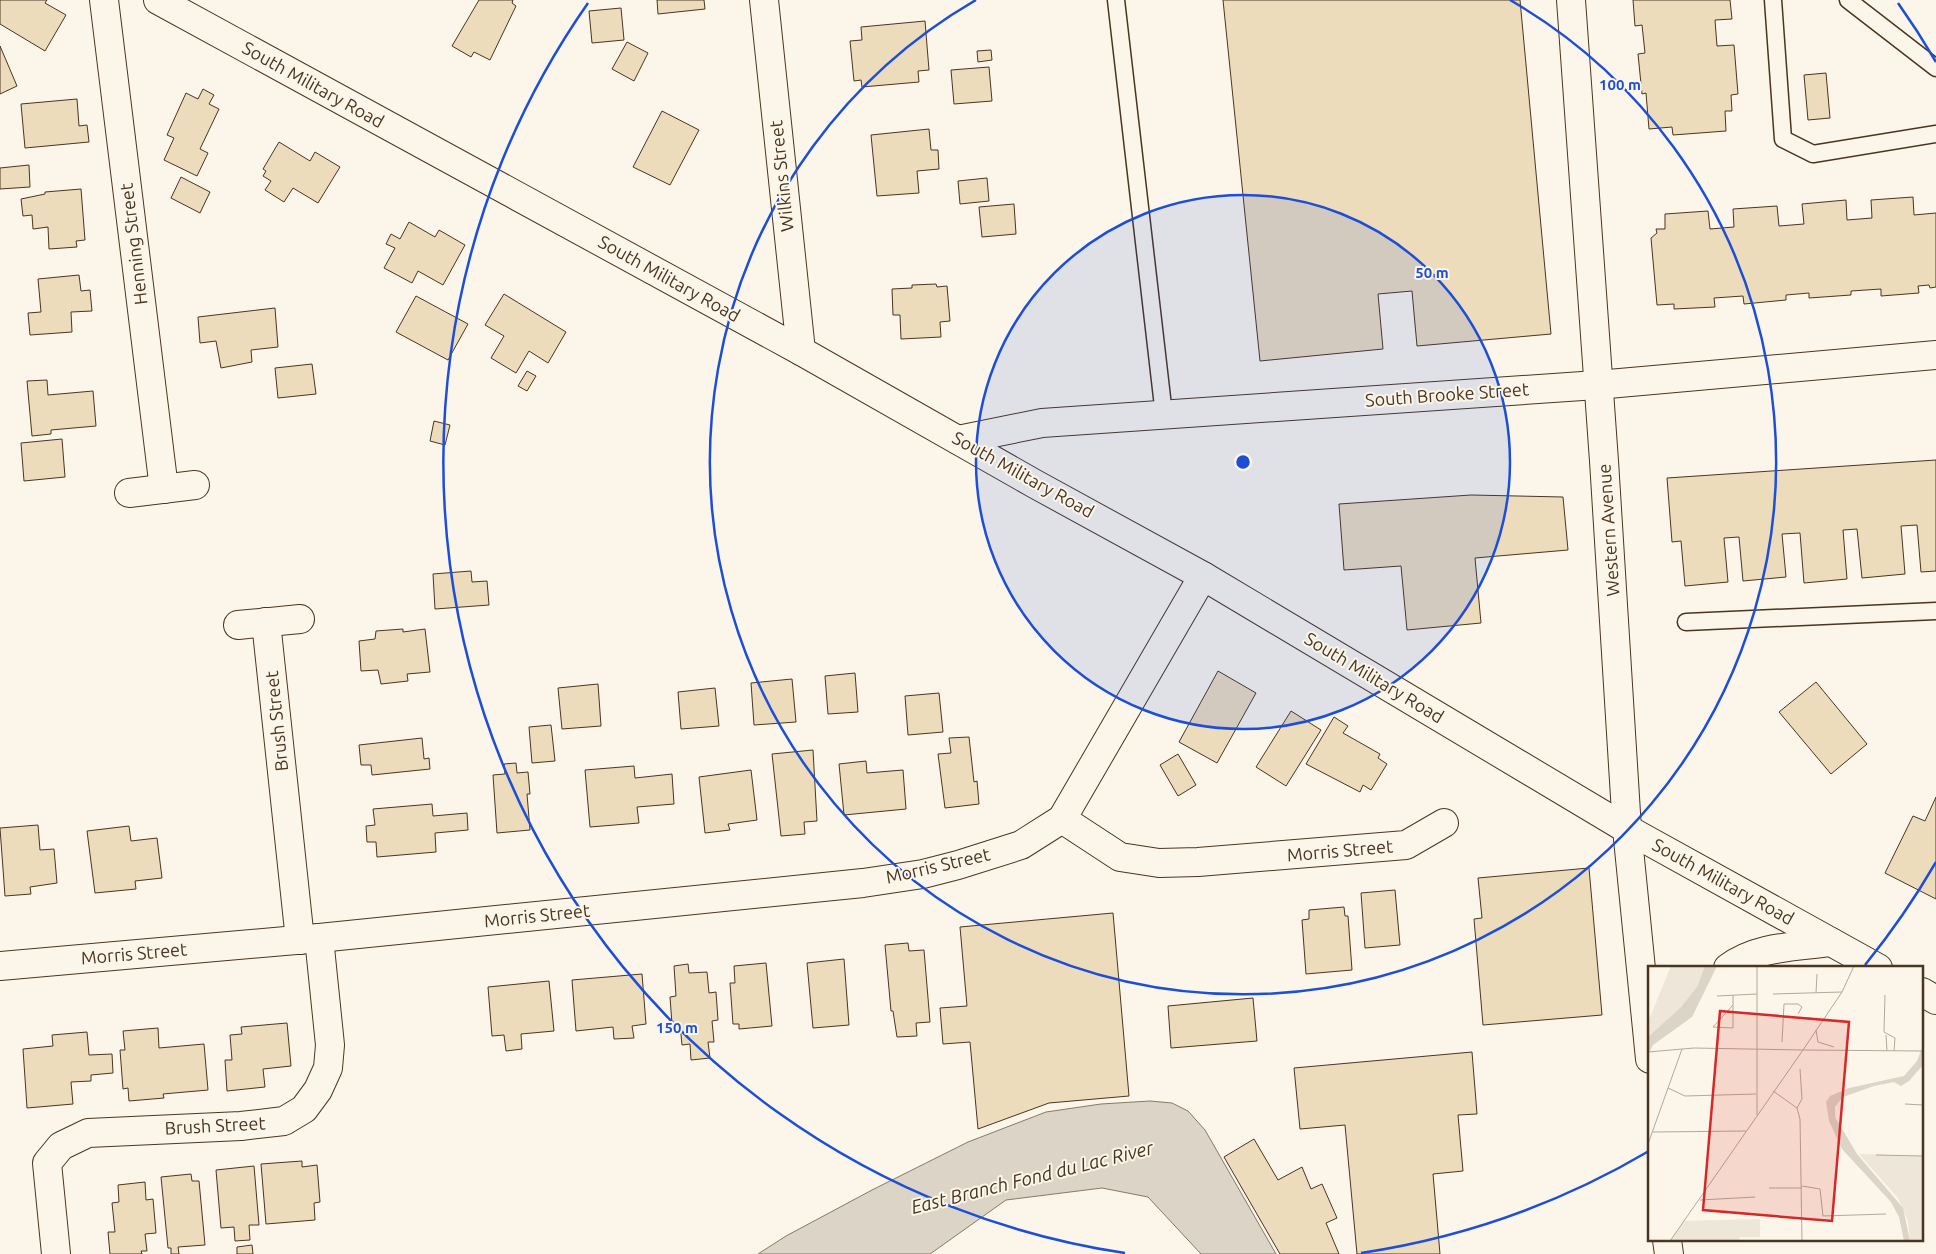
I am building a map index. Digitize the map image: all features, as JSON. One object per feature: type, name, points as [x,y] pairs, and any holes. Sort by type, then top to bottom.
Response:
[{"type":"street","name":"Henning Street","points":[[104,0],[164,489]]},
{"type":"street","name":"South Military Road","points":[[158,0],[801,351],[1203,576],[1627,829],[1874,966]]},
{"type":"street","name":"Wilkins Street","points":[[764,0],[801,351]]},
{"type":"street","name":"Western Avenue","points":[[1571,0],[1627,829],[1648,1039]]},
{"type":"street","name":"South Brooke Street","points":[[958,440],[1042,423],[1598,385],[1936,355]]},
{"type":"street","points":[[129,493],[195,485]]},
{"type":"street","name":"Morris Street","points":[[0,966],[309,939],[863,883],[923,874],[1021,845],[1062,819],[1203,576]]},
{"type":"street","points":[[238,625],[300,619]]},
{"type":"street","name":"Brush Street","points":[[56,1254],[47,1163],[61,1146],[88,1133],[248,1125],[284,1121],[304,1109],[324,1079],[330,1057],[330,1045],[309,939],[266,622]]},
{"type":"street","name":"Morris Street","points":[[1062,819],[1120,857],[1159,863],[1198,862],[1406,845],[1444,823]]},
{"type":"street","points":[[1731,966],[1742,957],[1765,951],[1831,942]]},
{"type":"street","points":[[1924,993],[1936,1000]]},
{"type":"lane","points":[[1116,0],[1164,415]]},
{"type":"lane","points":[[1773,0],[1784,139],[1813,154],[1936,134]]},
{"type":"lane","points":[[1848,0],[1936,68]]},
{"type":"lane","points":[[1686,622],[1936,611]]},
{"type":"water","name":"East Branch Fond du Lac River","points":[[1150,1101],[1172,1103],[1188,1111],[1205,1130],[1276,1254],[1201,1254],[1148,1197],[1102,1188],[1006,1200],[930,1254],[758,1254],[786,1236],[872,1190],[968,1142],[1046,1112],[1101,1104]]},
{"type":"building","points":[[0,0],[47,0],[45,3],[66,15],[45,51],[0,24]]},
{"type":"building","points":[[479,0],[513,0],[512,3],[516,6],[490,60],[474,52],[471,57],[452,46]]},
{"type":"building","points":[[657,0],[704,0],[705,9],[658,14]]},
{"type":"building","points":[[1223,0],[1520,0],[1551,334],[1417,346],[1412,291],[1378,294],[1383,349],[1260,361]]},
{"type":"building","points":[[1633,0],[1730,0],[1732,19],[1715,20],[1717,46],[1734,45],[1738,94],[1731,95],[1732,111],[1725,111],[1726,131],[1673,135],[1672,127],[1649,129],[1646,93],[1642,94],[1638,54],[1645,53],[1642,25],[1635,26]]},
{"type":"building","points":[[621,8],[624,40],[592,43],[589,11]]},
{"type":"building","points":[[925,21],[929,70],[918,71],[919,82],[862,87],[861,80],[854,81],[850,41],[862,40],[861,27]]},
{"type":"building","points":[[627,42],[648,53],[634,81],[612,69]]},
{"type":"building","points":[[0,46],[17,86],[0,94]]},
{"type":"building","points":[[991,50],[992,60],[978,62],[977,51]]},
{"type":"building","points":[[989,67],[992,101],[954,104],[951,70]]},
{"type":"building","points":[[1826,73],[1830,118],[1808,120],[1804,75]]},
{"type":"building","points":[[203,89],[214,95],[209,104],[219,109],[200,149],[208,153],[197,176],[164,160],[174,138],[167,135],[186,93],[198,99]]},
{"type":"building","points":[[77,99],[79,126],[87,125],[89,142],[25,148],[21,104]]},
{"type":"building","points":[[662,111],[699,130],[670,185],[633,167]]},
{"type":"building","points":[[929,129],[931,150],[938,150],[939,169],[917,171],[919,193],[877,196],[871,135]]},
{"type":"building","points":[[279,142],[310,161],[315,152],[340,167],[318,203],[293,188],[284,202],[265,190],[271,181],[263,176],[266,171],[263,169]]},
{"type":"building","points":[[29,165],[30,187],[0,189],[0,168]]},
{"type":"building","points":[[181,177],[210,192],[200,213],[171,198]]},
{"type":"building","points":[[987,178],[989,201],[960,204],[958,181]]},
{"type":"building","points":[[81,189],[85,240],[76,241],[77,247],[49,249],[48,227],[33,229],[32,215],[23,216],[21,199],[45,194],[45,192]]},
{"type":"building","points":[[1913,197],[1914,215],[1936,213],[1936,287],[1930,288],[1929,285],[1918,286],[1919,293],[1881,296],[1881,289],[1851,291],[1851,295],[1809,298],[1809,293],[1786,295],[1786,300],[1744,304],[1743,296],[1714,298],[1715,307],[1674,309],[1674,304],[1657,305],[1651,238],[1657,233],[1656,229],[1665,229],[1665,214],[1708,211],[1710,229],[1734,227],[1733,209],[1777,206],[1779,226],[1804,224],[1802,204],[1846,200],[1847,220],[1872,218],[1871,200]]},
{"type":"building","points":[[1014,204],[1016,234],[982,237],[979,207]]},
{"type":"building","points":[[409,222],[435,237],[439,230],[465,245],[443,285],[418,271],[412,283],[384,268],[395,248],[386,244],[391,234],[400,239]]},
{"type":"building","points":[[79,275],[81,291],[90,290],[92,311],[71,312],[72,332],[30,335],[28,313],[41,312],[38,279]]},
{"type":"building","points":[[936,284],[937,287],[947,286],[950,321],[940,322],[941,337],[901,339],[900,315],[893,315],[892,289],[912,288],[912,285]]},
{"type":"building","points":[[504,294],[566,332],[548,363],[529,351],[516,373],[491,358],[504,336],[485,325]]},
{"type":"building","points":[[416,296],[468,324],[448,360],[396,332]]},
{"type":"building","points":[[275,308],[278,347],[251,350],[252,362],[221,368],[216,341],[200,343],[198,317]]},
{"type":"building","points":[[312,364],[316,394],[278,398],[275,368]]},
{"type":"building","points":[[527,371],[536,376],[527,391],[518,386]]},
{"type":"building","points":[[47,380],[48,395],[93,391],[96,426],[51,430],[51,434],[32,436],[27,381]]},
{"type":"building","points":[[434,421],[450,425],[445,445],[430,441]]},
{"type":"building","points":[[62,439],[65,477],[24,481],[21,443]]},
{"type":"building","points":[[1936,460],[1936,571],[1921,572],[1917,525],[1901,526],[1905,574],[1862,578],[1857,529],[1843,530],[1847,579],[1804,583],[1800,533],[1782,534],[1786,577],[1743,581],[1739,537],[1724,538],[1728,582],[1685,586],[1681,541],[1672,542],[1667,478]]},
{"type":"building","points":[[1471,495],[1563,497],[1568,550],[1475,558],[1481,623],[1407,630],[1401,566],[1344,570],[1339,504]]},
{"type":"building","points":[[471,571],[472,582],[487,581],[489,605],[435,609],[433,574]]},
{"type":"building","points":[[403,629],[403,632],[425,629],[430,672],[407,674],[408,681],[381,684],[378,670],[361,671],[359,641],[375,639],[376,631]]},
{"type":"building","points":[[1218,671],[1256,693],[1217,763],[1179,742]]},
{"type":"building","points":[[855,673],[858,712],[828,714],[825,676]]},
{"type":"building","points":[[792,679],[796,722],[754,725],[751,683]]},
{"type":"building","points":[[1816,682],[1867,744],[1831,774],[1779,712]]},
{"type":"building","points":[[598,684],[601,726],[562,729],[558,688]]},
{"type":"building","points":[[715,688],[719,726],[681,729],[678,692]]},
{"type":"building","points":[[939,693],[943,732],[908,735],[905,696]]},
{"type":"building","points":[[1291,711],[1321,730],[1286,786],[1256,767]]},
{"type":"building","points":[[1334,717],[1348,726],[1343,733],[1380,754],[1378,758],[1387,764],[1371,790],[1363,785],[1360,792],[1306,764]]},
{"type":"building","points":[[551,725],[555,761],[532,763],[529,727]]},
{"type":"building","points":[[969,737],[974,782],[977,781],[979,804],[945,808],[938,754],[951,753],[949,738]]},
{"type":"building","points":[[422,738],[424,759],[429,758],[430,769],[372,775],[371,765],[361,765],[359,745]]},
{"type":"building","points":[[813,750],[817,821],[804,822],[805,834],[781,836],[772,754]]},
{"type":"building","points":[[1178,754],[1196,785],[1178,796],[1160,765]]},
{"type":"building","points":[[866,761],[867,773],[903,770],[906,809],[844,815],[839,764]]},
{"type":"building","points":[[516,763],[517,773],[528,772],[530,794],[527,794],[530,830],[497,833],[493,775],[505,774],[504,764]]},
{"type":"building","points":[[634,766],[635,778],[672,774],[674,804],[637,807],[639,823],[590,827],[585,770]]},
{"type":"building","points":[[751,770],[757,820],[728,824],[730,830],[705,833],[699,777]]},
{"type":"building","points":[[1936,797],[1936,899],[1885,873],[1913,816],[1925,821]]},
{"type":"building","points":[[432,804],[433,816],[467,813],[468,830],[435,833],[436,852],[377,857],[376,842],[367,842],[366,826],[375,825],[373,809]]},
{"type":"building","points":[[38,825],[40,850],[54,849],[57,883],[30,887],[31,894],[5,896],[0,828]]},
{"type":"building","points":[[129,826],[131,841],[157,838],[162,878],[135,881],[136,889],[95,893],[87,831]]},
{"type":"building","points":[[1589,868],[1602,1015],[1483,1025],[1474,919],[1482,918],[1478,878]]},
{"type":"building","points":[[1395,890],[1400,945],[1365,948],[1361,893]]},
{"type":"building","points":[[1344,907],[1345,916],[1348,916],[1352,970],[1306,974],[1302,920],[1309,919],[1309,910]]},
{"type":"building","points":[[1113,913],[1129,1096],[1049,1103],[978,1129],[970,1042],[943,1044],[940,1008],[967,1006],[960,927]]},
{"type":"building","points":[[908,943],[909,951],[924,950],[930,1022],[916,1023],[917,1036],[897,1037],[893,1011],[891,1011],[885,945]]},
{"type":"building","points":[[844,959],[849,1025],[813,1028],[807,963]]},
{"type":"building","points":[[766,963],[772,1026],[739,1029],[739,1024],[733,1024],[730,983],[735,983],[734,966]]},
{"type":"building","points":[[688,964],[689,973],[707,972],[709,993],[716,992],[718,1020],[712,1021],[714,1042],[708,1042],[710,1058],[691,1060],[690,1044],[682,1045],[680,1024],[672,1024],[670,997],[676,996],[674,966]]},
{"type":"building","points":[[642,974],[646,1024],[632,1026],[634,1038],[614,1039],[613,1027],[576,1031],[572,980]]},
{"type":"building","points":[[549,981],[554,1031],[521,1034],[522,1049],[506,1051],[504,1035],[492,1036],[488,987]]},
{"type":"building","points":[[1253,998],[1257,1041],[1171,1048],[1168,1006]]},
{"type":"building","points":[[287,1023],[291,1066],[263,1069],[265,1087],[227,1091],[225,1060],[232,1060],[230,1035],[242,1034],[241,1027]]},
{"type":"building","points":[[158,1028],[159,1048],[204,1044],[208,1090],[163,1094],[164,1098],[129,1101],[128,1088],[123,1089],[120,1050],[125,1050],[123,1031]]},
{"type":"building","points":[[87,1032],[89,1055],[112,1054],[113,1073],[91,1075],[91,1081],[71,1082],[73,1104],[27,1108],[23,1049],[53,1046],[52,1035]]},
{"type":"building","points":[[1472,1052],[1477,1114],[1458,1115],[1463,1171],[1433,1174],[1440,1254],[1357,1254],[1345,1125],[1300,1129],[1294,1068]]},
{"type":"building","points":[[1254,1139],[1278,1180],[1302,1167],[1311,1189],[1322,1184],[1337,1218],[1326,1223],[1339,1254],[1280,1254],[1224,1157]]},
{"type":"building","points":[[302,1161],[302,1167],[317,1165],[320,1202],[314,1203],[315,1220],[266,1224],[261,1164]]},
{"type":"building","points":[[254,1166],[259,1225],[249,1225],[250,1240],[235,1241],[234,1227],[221,1228],[216,1170]]},
{"type":"building","points":[[191,1174],[192,1181],[199,1181],[205,1245],[178,1247],[179,1254],[171,1254],[171,1248],[168,1248],[161,1177]]},
{"type":"building","points":[[145,1182],[146,1200],[153,1199],[156,1233],[145,1234],[147,1251],[141,1251],[142,1254],[110,1254],[108,1232],[115,1232],[112,1203],[119,1202],[118,1185]]},
{"type":"building","points":[[252,1245],[253,1254],[237,1254],[237,1247]]}]
